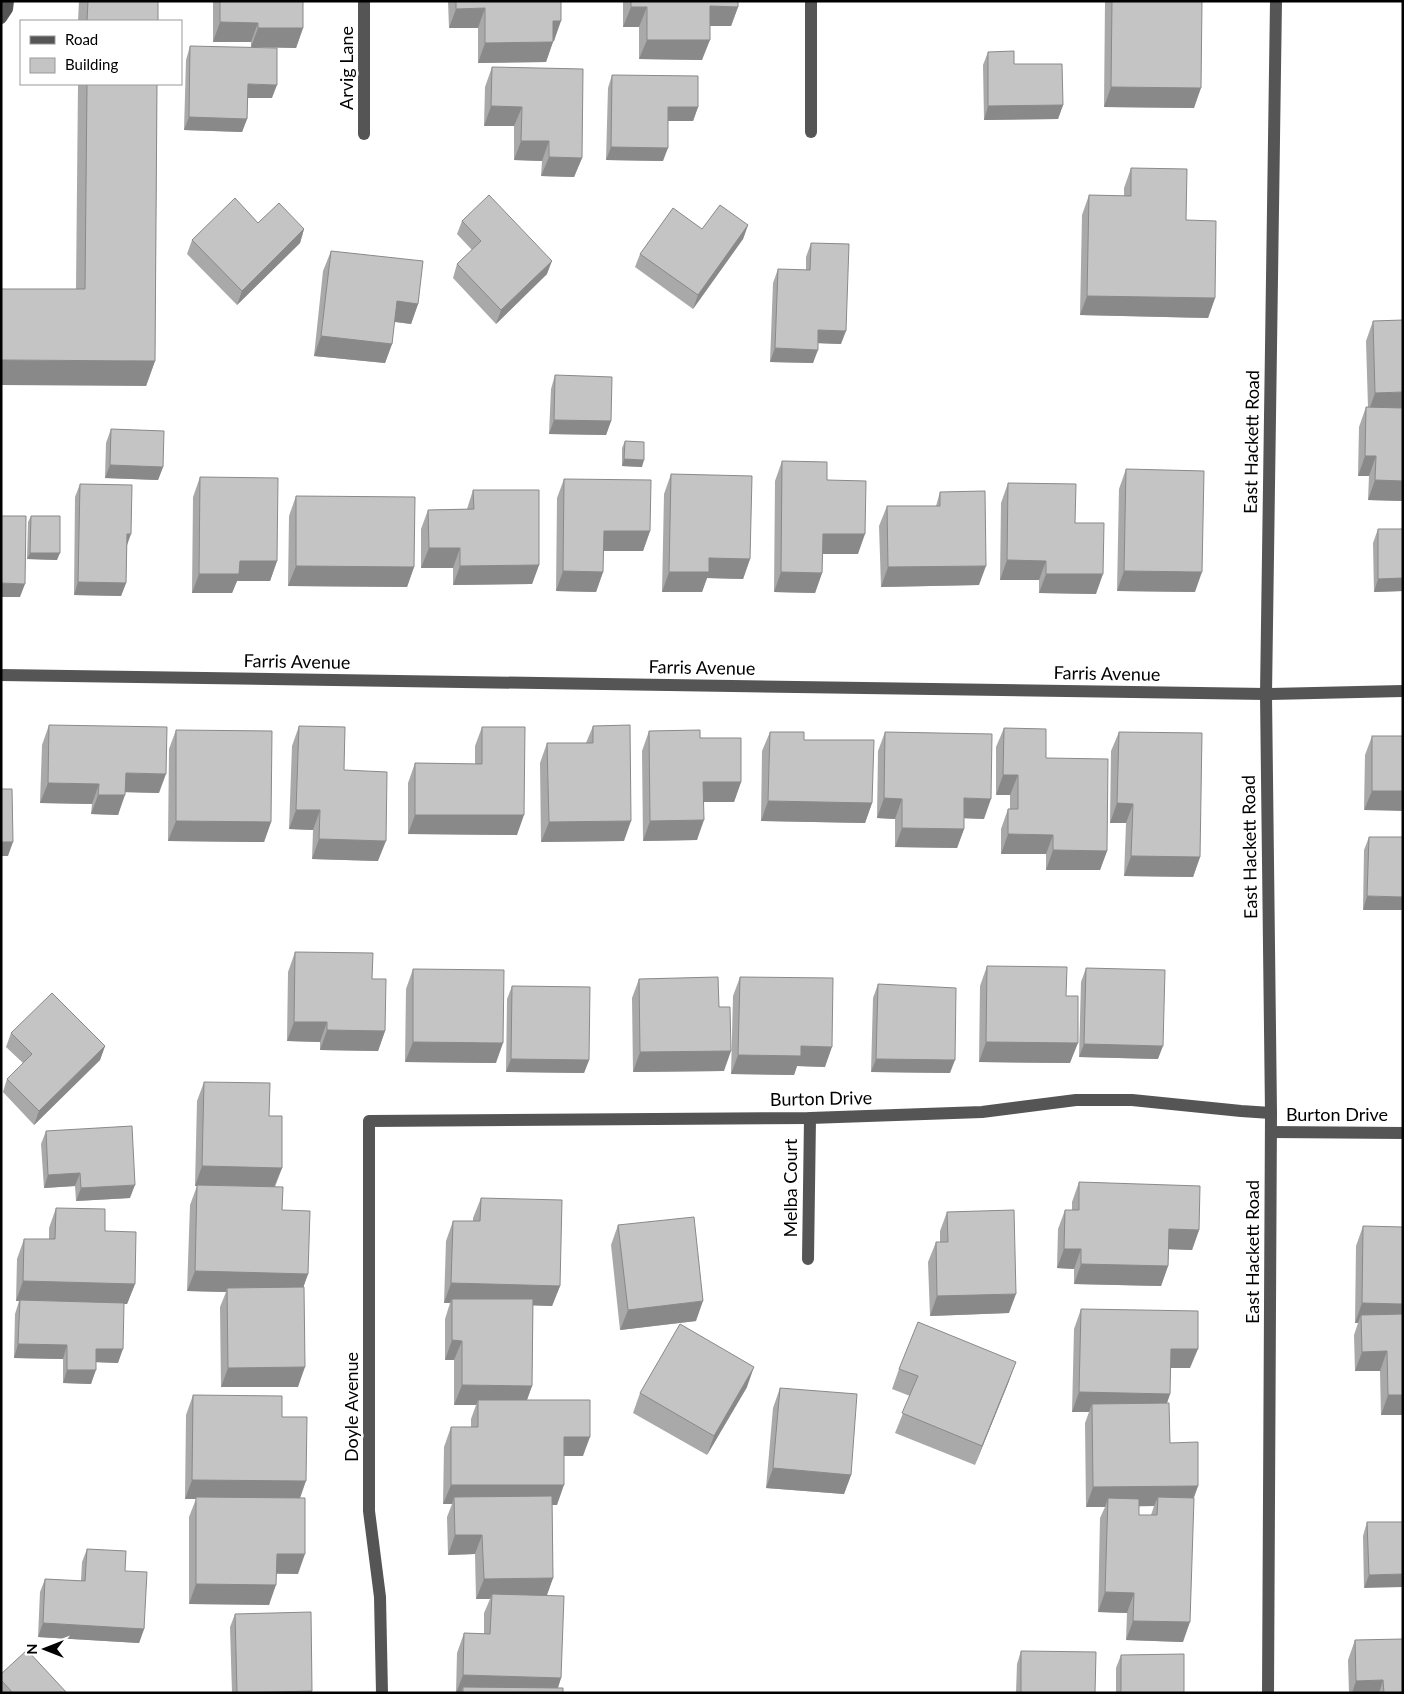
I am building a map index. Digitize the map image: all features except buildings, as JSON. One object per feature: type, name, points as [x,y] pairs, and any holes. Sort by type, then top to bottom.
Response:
[{"type":"street","points":[[1,18],[7,9],[8,1]]},
{"type":"street","name":"Arvig Lane","points":[[364,1],[364,134]]},
{"type":"street","points":[[811,1],[811,132]]},
{"type":"street","name":"East Hackett Road","points":[[1268,1693],[1271,1113],[1266,694],[1276,1]]},
{"type":"street","name":"Farris Avenue","points":[[1,674],[1266,694],[1403,691]]},
{"type":"street","name":"Burton Drive","points":[[369,1121],[810,1118],[982,1112],[1085,1100],[1132,1100],[1241,1112],[1271,1113]]},
{"type":"street","name":"Melba Court","points":[[808,1259],[810,1118]]},
{"type":"street","name":"Doyle Avenue","points":[[369,1121],[369,1510],[380,1597],[382,1693]]},
{"type":"street","name":"Burton Drive","points":[[1271,1132],[1403,1133]]}]
